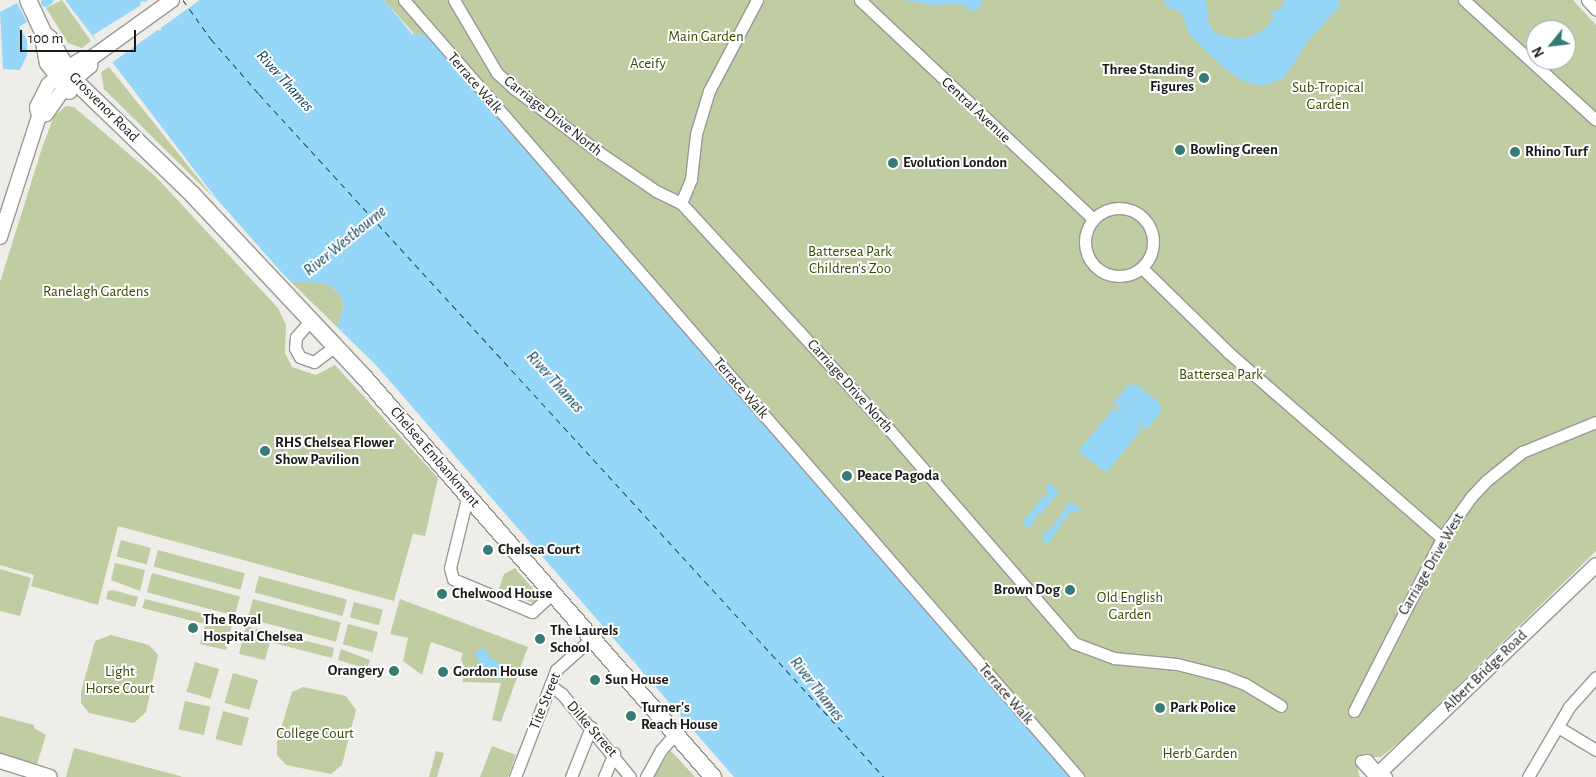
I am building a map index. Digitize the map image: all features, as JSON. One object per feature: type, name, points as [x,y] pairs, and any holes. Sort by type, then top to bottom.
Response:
[{"type":"highway","name":"Grosvenor Road","points":[[28,0],[44,34],[50,40],[65,78],[127,139],[144,148]]},
{"type":"highway","name":"Chelsea Embankment","points":[[144,148],[335,346],[468,494],[713,777]]},
{"type":"main road","points":[[0,237],[39,116],[46,114],[65,78],[84,58],[95,56],[172,0]]},
{"type":"main road","name":"Albert Bridge Road","points":[[1380,776],[1596,565]]},
{"type":"main road","points":[[0,761],[45,776]]},
{"type":"street","name":"Terrace Walk","points":[[404,0],[1078,777]]},
{"type":"street","name":"Carriage Drive North","points":[[454,0],[471,25],[492,64],[515,89],[603,156],[656,191],[681,203],[887,427],[1074,643],[1114,658],[1177,664],[1224,676],[1245,684],[1281,706]]},
{"type":"street","points":[[681,203],[691,179],[696,134],[706,100],[757,0]]},
{"type":"street","name":"Central Avenue","points":[[860,0],[1093,219]]},
{"type":"street","points":[[1464,0],[1596,120]]},
{"type":"street","points":[[1587,0],[1596,10]]},
{"type":"street","points":[[1120,208],[1138,214],[1146,221],[1151,230],[1153,245],[1142,268],[1118,276],[1097,269],[1085,250],[1085,239],[1093,219],[1101,212],[1120,208]]},
{"type":"street","points":[[1142,268],[1229,353],[1442,538]]},
{"type":"street","points":[[310,321],[296,337],[296,348],[300,357],[309,362],[319,360],[335,346]]},
{"type":"street","name":"Carriage Drive West","points":[[1354,711],[1442,538],[1471,498],[1509,462],[1534,445],[1596,422]]},
{"type":"street","points":[[468,494],[450,568],[453,579],[532,612],[554,593]]},
{"type":"street","name":"Tite Street","points":[[515,777],[556,670],[592,638]]},
{"type":"street","points":[[1528,777],[1579,694],[1596,677]]},
{"type":"street","name":"Dilke Street","points":[[550,685],[562,694],[614,753],[630,777]]},
{"type":"street","points":[[571,777],[591,727]]},
{"type":"street","points":[[1558,727],[1596,750]]},
{"type":"street","points":[[646,777],[661,750],[675,734]]},
{"type":"street","points":[[604,777],[614,753]]},
{"type":"green space","points":[[62,0],[91,41],[82,48],[68,43],[46,8]]},
{"type":"green space","name":"Battersea Park","points":[[384,0],[1573,0],[1596,25],[1596,551],[1404,738],[1381,757],[1370,757],[1358,771],[1360,777],[1073,777]]},
{"type":"green space","points":[[109,67],[214,198],[104,89],[101,72]]},
{"type":"green space","name":"Ranelagh Gardens","points":[[66,106],[74,107],[156,177],[278,308],[286,325],[285,353],[292,367],[316,375],[335,365],[438,478],[425,536],[413,534],[394,601],[118,526],[98,605],[31,586],[34,575],[0,565],[0,282],[42,148],[54,116]]},
{"type":"green space","points":[[300,280],[326,283],[340,294],[344,306],[337,327],[291,282]]},
{"type":"green space","points":[[121,540],[151,548],[147,564],[117,556]]},
{"type":"green space","points":[[158,550],[245,573],[241,590],[154,566]]},
{"type":"green space","points":[[115,563],[145,570],[140,591],[111,580]]},
{"type":"green space","points":[[515,568],[540,597],[533,603],[499,589],[504,574]]},
{"type":"green space","points":[[0,569],[31,578],[20,616],[0,611]]},
{"type":"green space","points":[[152,573],[240,597],[235,616],[147,592]]},
{"type":"green space","points":[[259,576],[347,600],[342,616],[255,592]]},
{"type":"green space","points":[[113,590],[138,597],[135,607],[106,599],[108,591]]},
{"type":"green space","points":[[145,599],[233,621],[226,650],[200,644],[205,624],[142,608]]},
{"type":"green space","points":[[253,599],[341,623],[336,642],[248,618]]},
{"type":"green space","points":[[400,599],[528,647],[501,722],[492,720],[501,683],[462,682],[466,672],[461,659],[463,653],[431,642],[422,675],[403,661],[408,638],[390,634]]},
{"type":"green space","points":[[354,602],[383,610],[379,625],[350,617]]},
{"type":"green space","points":[[348,624],[378,632],[373,652],[343,644]]},
{"type":"green space","points":[[246,626],[334,648],[332,658],[270,642],[265,660],[239,654]]},
{"type":"green space","name":"Light Horse Court","points":[[111,635],[149,645],[158,655],[146,712],[134,723],[89,713],[81,703],[81,692],[95,641]]},
{"type":"green space","points":[[341,649],[370,660],[367,669],[338,660]]},
{"type":"green space","points":[[195,662],[219,669],[210,699],[186,692]]},
{"type":"green space","points":[[233,673],[258,680],[249,710],[224,703]]},
{"type":"green space","name":"College Court","points":[[303,687],[346,696],[356,710],[342,765],[331,774],[286,765],[277,755],[277,742],[292,692]]},
{"type":"green space","points":[[185,701],[210,707],[204,735],[178,729]]},
{"type":"green space","points":[[223,711],[249,718],[242,746],[215,739]]},
{"type":"green space","points":[[0,716],[34,725],[34,728],[46,735],[37,764],[0,755]]},
{"type":"green space","points":[[492,746],[516,755],[508,777],[480,777]]},
{"type":"green space","points":[[74,748],[180,776],[182,777],[66,777]]},
{"type":"green space","points":[[436,751],[444,753],[437,777],[429,777]]},
{"type":"green space","points":[[670,751],[673,753],[695,777],[653,777]]},
{"type":"water","points":[[65,0],[384,0],[412,34],[428,35],[1073,777],[734,777],[375,364],[337,327],[344,306],[340,294],[326,283],[291,282],[215,197]],"holes":[[[141,1],[146,2],[162,31],[157,30],[140,6]]]},
{"type":"water","points":[[904,0],[983,0],[979,9],[973,11],[960,4],[933,5]]},
{"type":"water","points":[[1164,0],[1206,0],[1209,26],[1218,34],[1236,39],[1252,36],[1267,27],[1273,19],[1272,11],[1280,9],[1285,0],[1340,0],[1338,8],[1308,41],[1284,78],[1263,86],[1243,81],[1224,68],[1190,35],[1181,12],[1167,7]]},
{"type":"water","points":[[17,3],[27,22],[19,27],[27,40],[27,55],[20,70],[3,69],[0,12]]},
{"type":"water","points":[[1130,383],[1134,386],[1136,384],[1160,403],[1159,406],[1163,409],[1146,430],[1139,423],[1137,427],[1142,429],[1106,473],[1078,451],[1115,407],[1118,412],[1121,408],[1113,403]]},
{"type":"water","points":[[1049,483],[1059,492],[1041,514],[1039,512],[1029,529],[1022,523],[1042,498],[1048,496],[1046,487]]},
{"type":"water","points":[[1070,501],[1081,509],[1078,512],[1070,512],[1048,544],[1040,538],[1045,536],[1044,534],[1053,526]]},
{"type":"water","points":[[483,647],[490,657],[502,664],[502,680],[481,674],[482,668],[475,653]]},
{"type":"pier","points":[[148,0],[200,0],[110,64],[93,35]]},
{"type":"ferry route","points":[[183,0],[211,39],[259,94],[884,777]]},
{"type":"place","name":"Three Standing Figures","points":[[1204,78]]},
{"type":"place","name":"Bowling Green","points":[[1180,150]]},
{"type":"place","name":"Rhino Turf","points":[[1515,152]]},
{"type":"place","name":"Evolution London","points":[[893,163]]},
{"type":"place","name":"RHS Chelsea Flower Show Pavilion","points":[[265,451]]},
{"type":"place","name":"Peace Pagoda","points":[[847,476]]},
{"type":"place","name":"Chelsea Court","points":[[488,550]]},
{"type":"place","name":"Brown Dog","points":[[1070,590]]},
{"type":"place","name":"Chelwood House","points":[[442,594]]},
{"type":"place","name":"The Royal Hospital Chelsea","points":[[193,628]]},
{"type":"place","name":"The Laurels School","points":[[540,639]]},
{"type":"place","name":"Orangery","points":[[394,671]]},
{"type":"place","name":"Gordon House","points":[[443,672]]},
{"type":"place","name":"Sun House","points":[[595,680]]},
{"type":"place","name":"Park Police","points":[[1160,708]]},
{"type":"place","name":"Turner's Reach House","points":[[631,716]]},
{"type":"park label","name":"Main Garden","points":[[706,37]]},
{"type":"park label","name":"Aceify","points":[[648,64]]},
{"type":"park label","name":"Sub-Tropical Garden","points":[[1328,96]]},
{"type":"park label","name":"Battersea Park Children's Zoo","points":[[850,260]]},
{"type":"park label","name":"Old English Garden","points":[[1130,606]]},
{"type":"park label","name":"Herb Garden","points":[[1200,754]]},
{"type":"water label","name":"River Thames","points":[[285,81]]},
{"type":"water label","name":"River Westbourne","points":[[345,241]]},
{"type":"water label","name":"River Thames","points":[[555,382]]},
{"type":"water label","name":"River Thames","points":[[817,689]]}]
